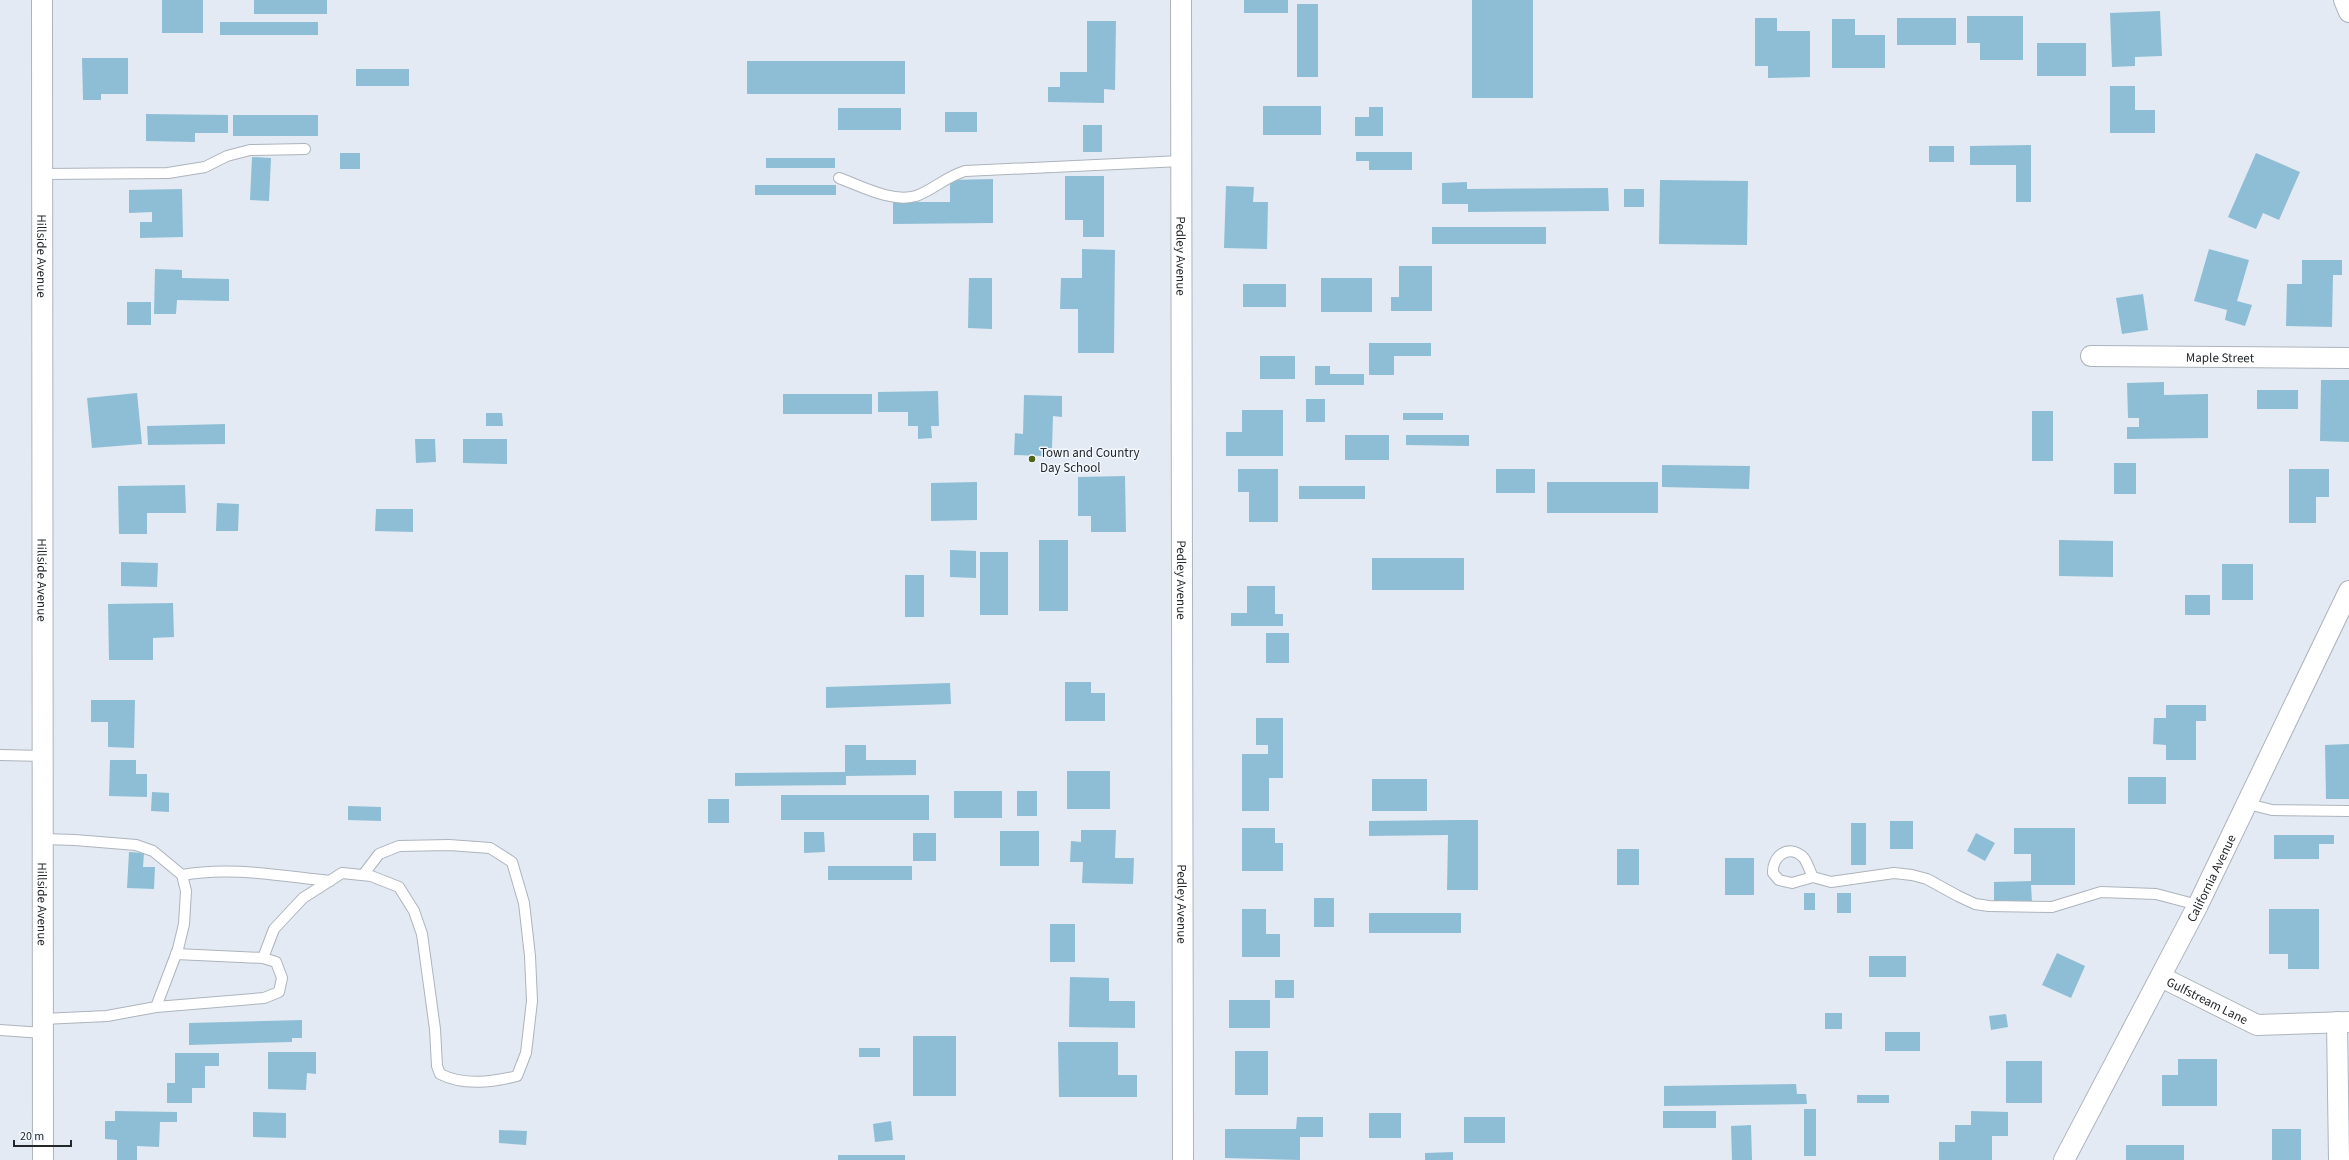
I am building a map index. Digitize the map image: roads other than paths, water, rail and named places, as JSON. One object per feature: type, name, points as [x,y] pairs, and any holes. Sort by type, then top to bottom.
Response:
[{"type":"street","name":"Hillside Avenue","points":[[42,0],[43,1160]]},
{"type":"street","name":"Pedley Avenue","points":[[1181,0],[1183,1160]]},
{"type":"street","points":[[2344,0],[2349,12]]},
{"type":"street","name":"Maple Street","points":[[2090,356],[2349,358]]},
{"type":"street","name":"California Avenue","points":[[2064,1160],[2198,905],[2248,804],[2349,591]]},
{"type":"street","name":"Gulfstream Lane","points":[[2161,977],[2257,1025],[2343,1022]]},
{"type":"street","points":[[2339,1160],[2343,1022]]},
{"type":"lane","points":[[42,174],[168,173],[205,167],[227,156],[250,150],[305,149]]},
{"type":"lane","points":[[839,178],[880,193],[906,197],[916,196],[943,180],[965,171],[1181,162]]},
{"type":"lane","points":[[0,755],[43,756]]},
{"type":"lane","points":[[2248,804],[2272,810],[2349,811]]},
{"type":"lane","points":[[43,839],[136,845],[153,851],[182,875],[186,891],[184,924],[176,954],[156,1008]]},
{"type":"lane","points":[[263,958],[274,929],[303,898],[342,874],[371,876],[400,887],[414,911],[422,934],[435,1029],[437,1066],[440,1074],[453,1080],[493,1082],[517,1076],[526,1053],[532,1002],[530,956],[524,903],[512,862],[490,848],[449,845],[399,846],[379,854],[363,875]]},
{"type":"lane","points":[[182,875],[199,872],[257,873],[330,881]]},
{"type":"lane","points":[[1813,877],[1831,882],[1894,874],[1912,875],[1927,878],[1958,896],[1989,906],[2052,907],[2101,892],[2156,894],[2198,905]]},
{"type":"lane","points":[[0,1030],[43,1026],[156,1008],[264,998],[279,992],[282,978],[276,962],[263,958],[176,954]]},
{"type":"place","name":"Town and Country Day School","points":[[1032,459]]}]
